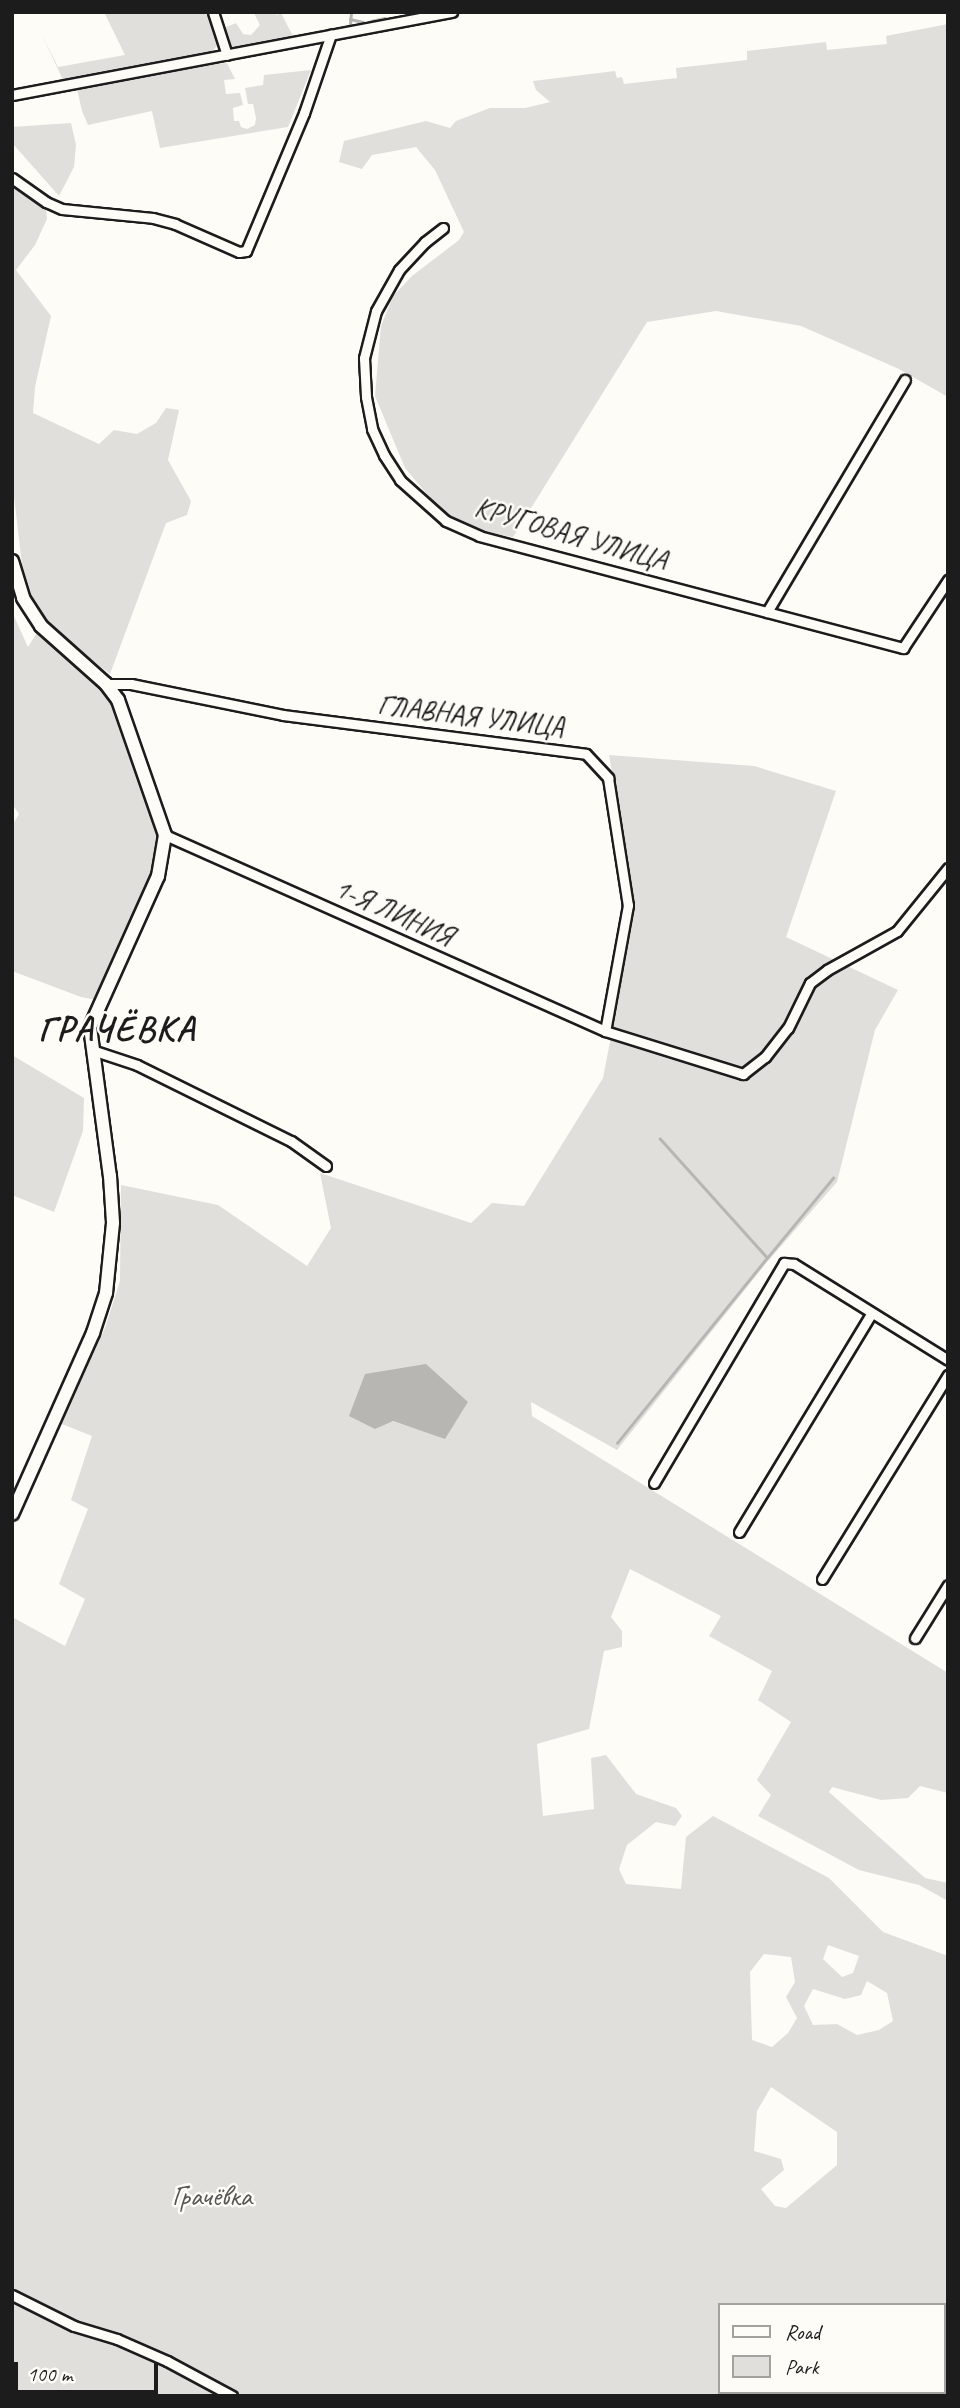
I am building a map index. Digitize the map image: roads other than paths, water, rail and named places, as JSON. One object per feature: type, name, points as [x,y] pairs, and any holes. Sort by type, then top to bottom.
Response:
[{"type":"street","points":[[213,12],[228,55]]},
{"type":"street","points":[[12,95],[452,12]]},
{"type":"street","points":[[12,178],[46,202],[62,209],[153,218],[239,252],[246,251],[303,113],[331,34]]},
{"type":"street","name":"КРУГОВАЯ УЛИЦА","points":[[443,228],[425,242],[399,270],[376,312],[364,358],[366,397],[372,429],[400,480],[419,500],[446,521],[479,536],[904,648],[948,580]]},
{"type":"street","points":[[767,612],[905,380]]},
{"type":"street","points":[[12,561],[23,598],[41,626],[106,684],[118,700],[165,835],[158,876],[90,1027],[111,1188],[112,1247],[106,1293],[93,1333],[12,1514]]},
{"type":"street","name":"ГЛАВНАЯ УЛИЦА","points":[[106,684],[131,684],[283,715],[586,754],[608,778],[628,905],[605,1031]]},
{"type":"street","name":"1-Я ЛИНИЯ","points":[[165,835],[605,1031],[743,1074],[765,1057],[788,1028],[810,983],[827,970],[897,931],[948,868]]},
{"type":"street","points":[[92,1050],[137,1065],[291,1141],[326,1166]]},
{"type":"street","points":[[654,1483],[784,1264],[794,1264],[948,1360]]},
{"type":"street","points":[[739,1532],[871,1314]]},
{"type":"street","points":[[822,1579],[948,1375]]},
{"type":"street","points":[[915,1638],[948,1585]]},
{"type":"street","points":[[12,2295],[74,2326],[117,2339],[167,2361],[232,2396]]},
{"type":"waterway","points":[[350,24],[351,12]]},
{"type":"waterway","points":[[371,21],[385,18]]},
{"type":"waterway","points":[[350,19],[363,22]]},
{"type":"waterway","points":[[617,1443],[767,1258],[660,1139]]},
{"type":"waterway","points":[[767,1258],[833,1178]]},
{"type":"district","name":"ГРАЧЁВКА","points":[[117,1029]]},
{"type":"park label","name":"Грачёвка","points":[[212,2196]]}]
